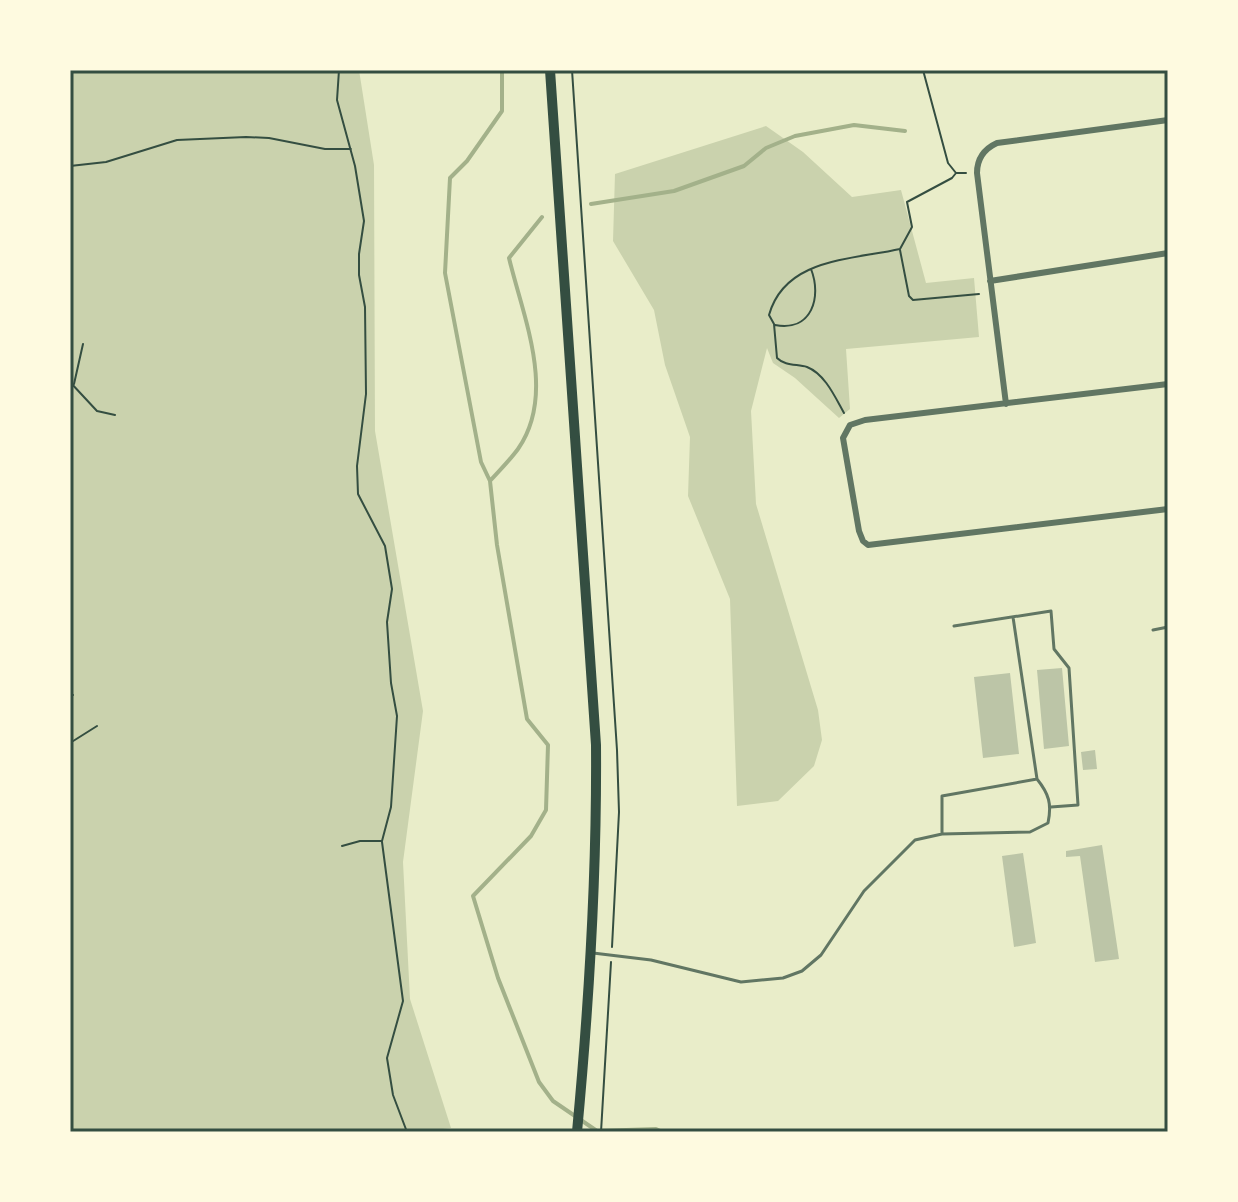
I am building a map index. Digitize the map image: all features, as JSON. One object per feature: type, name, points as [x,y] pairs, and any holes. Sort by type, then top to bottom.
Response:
[{"type":"main road","points":[[550,70],[596,745],[597,807],[590,953],[577,1132]]},
{"type":"street","points":[[1006,404],[977,173],[979,158],[997,143],[1168,120]]},
{"type":"street","points":[[990,281],[1168,253]]},
{"type":"street","points":[[1168,384],[865,420],[850,425],[843,438],[859,531],[868,545],[1168,509]]},
{"type":"lane","points":[[954,626],[1051,611],[1054,649],[1069,668],[1078,805],[1051,807]]},
{"type":"lane","points":[[590,953],[651,960],[741,982],[783,978],[802,971],[821,955],[864,891],[915,840],[942,834],[1030,832],[1048,823],[1051,807],[1047,792],[1037,779],[1013,617]]},
{"type":"lane","points":[[1153,630],[1168,627]]},
{"type":"lane","points":[[942,834],[942,796],[1037,779]]},
{"type":"path","points":[[339,70],[337,100],[351,149],[364,221],[359,275],[365,307],[366,394],[357,466],[358,494],[385,546],[391,569],[392,589],[387,622],[391,683],[397,716],[391,807],[382,841],[403,1001],[387,1058],[393,1095],[407,1132]]},
{"type":"path","points":[[572,70],[619,812],[601,1132]]},
{"type":"path","points":[[923,70],[948,163],[956,173]]},
{"type":"path","points":[[70,166],[106,162],[177,140],[269,138],[325,149],[351,149]]},
{"type":"path","points":[[977,173],[956,173],[907,202],[912,227],[900,249],[909,296],[913,300],[979,294]]},
{"type":"path","points":[[844,413],[819,374],[806,367],[779,362],[774,324],[769,315],[772,303],[796,275],[810,268],[900,249]]},
{"type":"path","points":[[774,324],[784,326],[797,323],[808,315],[818,292],[810,268]]},
{"type":"path","points":[[83,344],[71,383],[97,411],[115,415]]},
{"type":"path","points":[[70,743],[97,726]]},
{"type":"path","points":[[342,846],[360,841],[382,841]]},
{"type":"green space","points":[[70,70],[359,70],[374,165],[375,431],[423,711],[403,862],[410,999],[451,1128],[418,1132],[70,1132]]},
{"type":"green space","points":[[766,126],[803,152],[852,197],[901,190],[926,283],[974,278],[979,337],[846,349],[850,409],[839,418],[795,378],[773,363],[767,348],[751,411],[756,504],[818,710],[822,740],[814,766],[778,801],[737,806],[730,599],[688,496],[690,437],[665,365],[654,310],[613,241],[615,174]]},
{"type":"building","points":[[1062,668],[1069,746],[1044,749],[1037,670]]},
{"type":"building","points":[[1010,673],[1019,754],[983,758],[974,677]]},
{"type":"building","points":[[1095,750],[1097,769],[1083,770],[1081,752]]},
{"type":"building","points":[[1102,845],[1119,959],[1095,962],[1080,856],[1066,857],[1066,851]]},
{"type":"building","points":[[1023,853],[1036,943],[1014,947],[1002,856]]},
{"type":"waterway","points":[[502,70],[502,111],[467,161],[450,178],[445,273],[481,462],[490,481],[497,545],[527,719],[548,745],[546,810],[531,836],[473,896],[498,978],[539,1082],[553,1101],[597,1131],[656,1129],[662,1132]]},
{"type":"waterway","points":[[591,204],[674,191],[744,166],[766,148],[795,136],[854,125],[905,131]]},
{"type":"waterway","points":[[490,481],[518,449],[529,427],[535,404],[533,355],[509,258],[542,217]]}]
